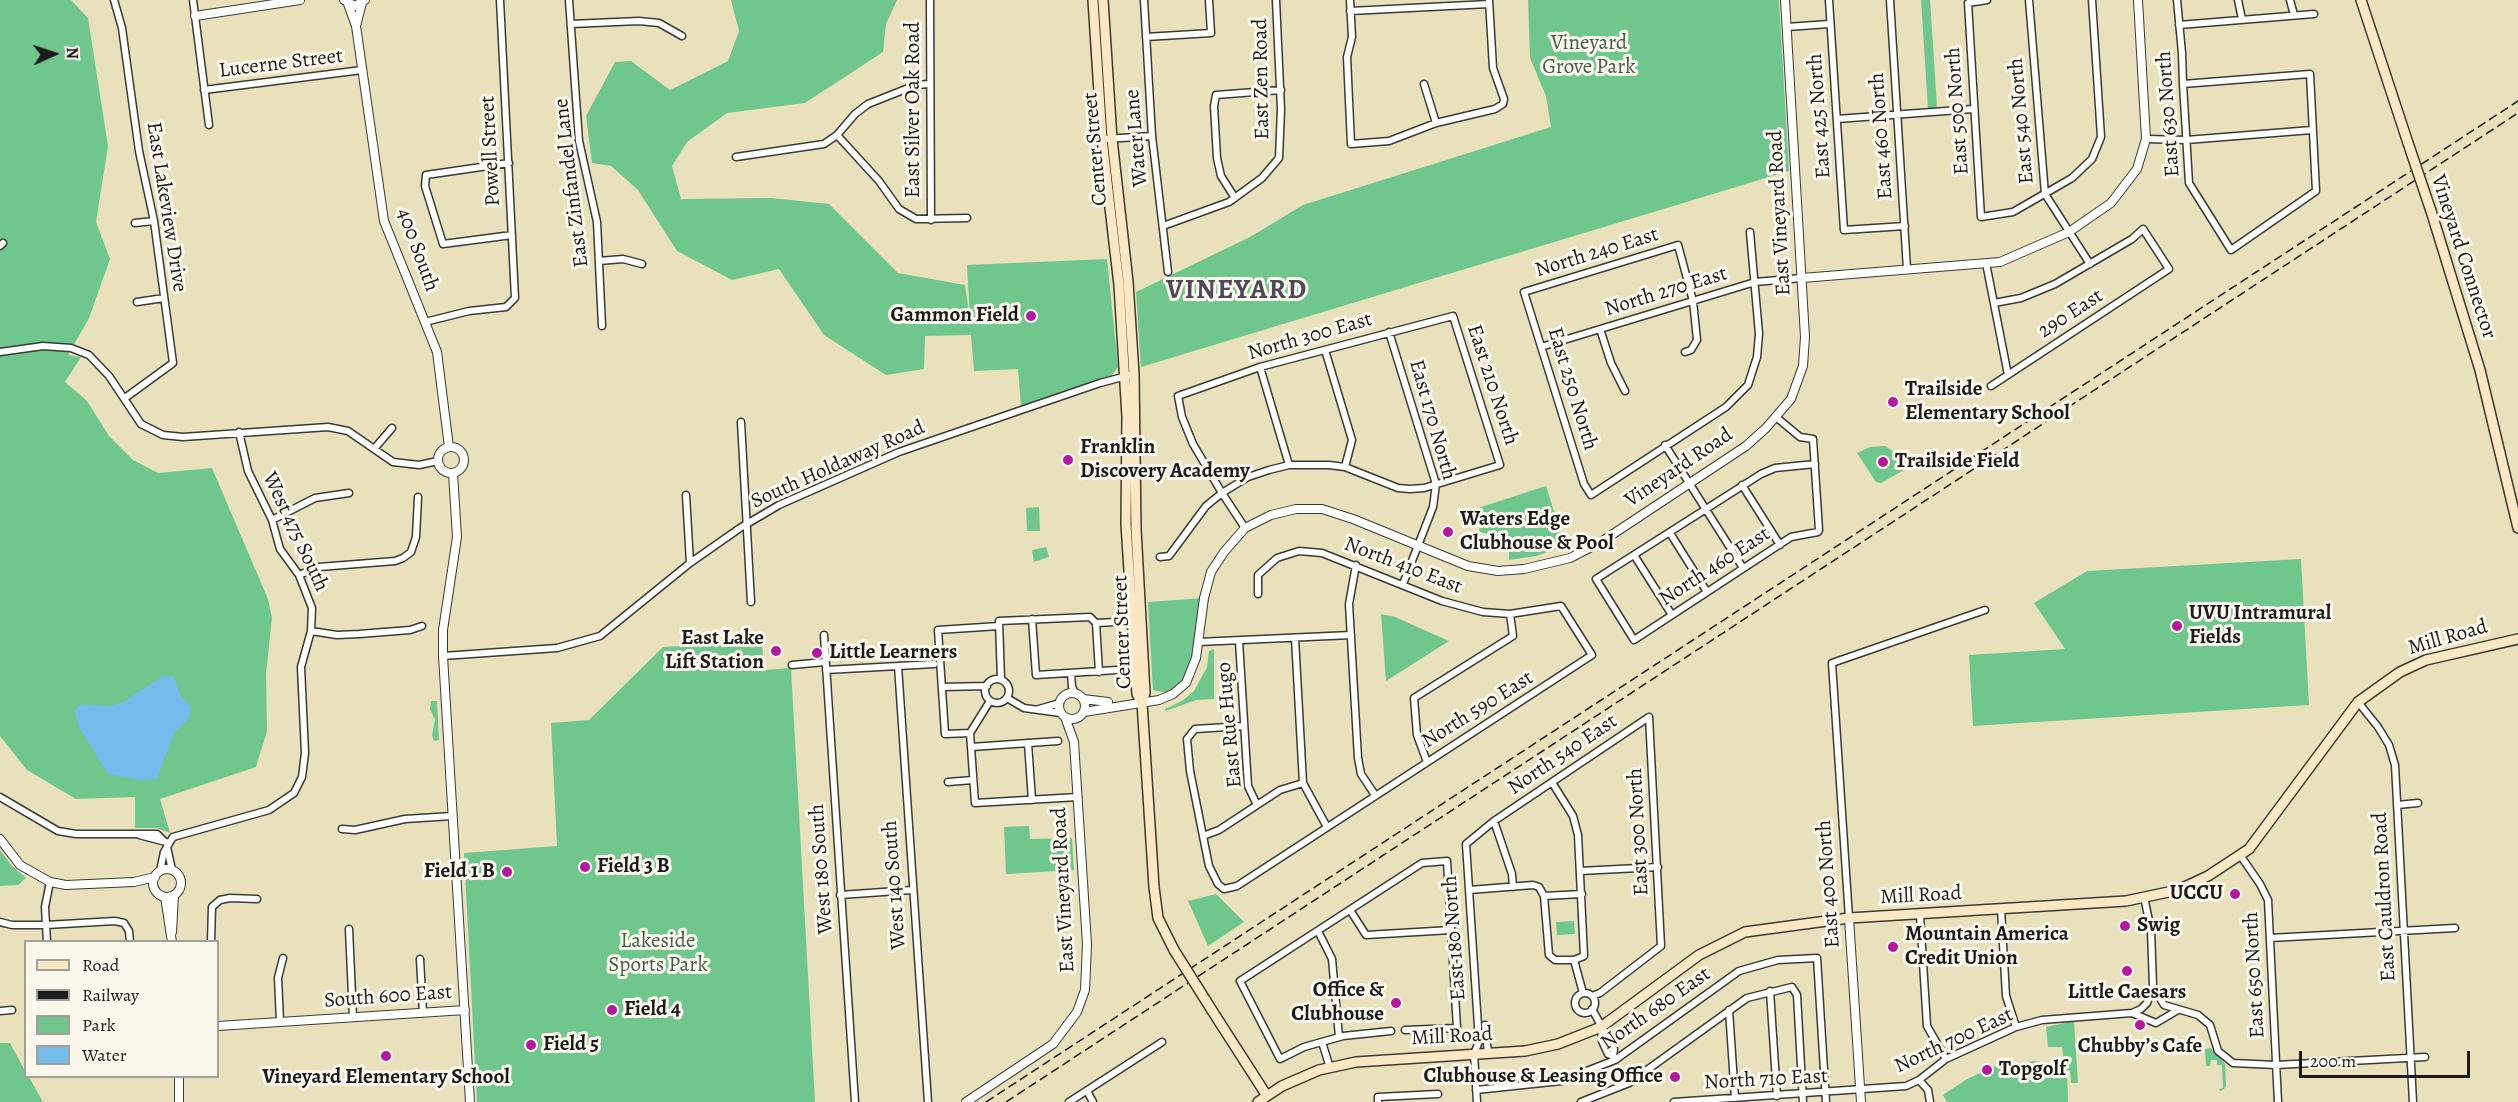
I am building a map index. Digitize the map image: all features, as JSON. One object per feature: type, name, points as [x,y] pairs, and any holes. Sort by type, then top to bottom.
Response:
[{"type":"main road","name":"Center Street","points":[[1093,0],[1118,280],[1129,375],[1145,693],[1142,703],[1158,918],[1174,950],[1267,1095]]},
{"type":"main road","name":"Center Street","points":[[1103,0],[1107,139]]},
{"type":"main road","name":"Vineyard Connector","points":[[2361,0],[2431,211],[2480,370],[2518,528]]},
{"type":"main road","name":"Center Street","points":[[1129,375],[1126,524],[1137,694],[1142,703]]},
{"type":"main road","points":[[1127,450],[1131,453],[1130,481],[1136,486]]},
{"type":"main road","points":[[1126,524],[1136,516]]},
{"type":"main road","name":"Mill Road","points":[[1258,1102],[1267,1095],[1310,1074],[1356,1062],[1525,1051],[1558,1044],[1601,1027],[1699,955],[1745,932],[1849,918],[2126,901],[2178,890],[2208,876],[2249,849],[2358,702],[2400,672],[2426,660],[2518,639]]},
{"type":"street","name":"East Lakeview Drive","points":[[114,0],[122,28],[139,152],[154,220],[173,363],[125,398]]},
{"type":"street","points":[[193,0],[209,125]]},
{"type":"street","points":[[195,15],[300,0]]},
{"type":"street","name":"Powell Street","points":[[425,322],[461,312],[506,307],[514,301],[500,0]]},
{"type":"street","name":"East Zinfandel Lane","points":[[569,0],[579,141],[595,207],[602,326]]},
{"type":"street","name":"East Silver Oak Road","points":[[930,0],[931,220]]},
{"type":"street","name":"Water Lane","points":[[1144,0],[1152,136],[1168,272]]},
{"type":"street","points":[[1146,38],[1211,33],[1209,0]]},
{"type":"street","name":"East Zen Road","points":[[1235,198],[1262,178],[1279,158],[1281,90],[1276,0]]},
{"type":"street","points":[[1350,0],[1350,11],[1352,37],[1347,57],[1351,144],[1389,141],[1436,123],[1495,109],[1503,104],[1504,99],[1493,68],[1489,2],[1350,11]]},
{"type":"street","name":"East Vineyard Road","points":[[1776,417],[1791,399],[1803,366],[1805,338],[1785,0]]},
{"type":"street","name":"East 425 North","points":[[1829,0],[1844,230],[1905,226]]},
{"type":"street","name":"East 460 North","points":[[1890,0],[1907,269]]},
{"type":"street","name":"East 500 North","points":[[1987,0],[1968,3],[1981,217],[2013,212],[2045,194]]},
{"type":"street","name":"East 540 North","points":[[2029,0],[2045,194],[2090,264]]},
{"type":"street","points":[[2045,194],[2072,178],[2092,159],[2101,137],[2092,0]]},
{"type":"street","points":[[1802,278],[2000,262],[2069,232],[2111,203],[2137,169],[2146,139],[2138,0]]},
{"type":"street","name":"East 630 North","points":[[2177,0],[2189,183],[2231,250],[2316,191],[2312,130]]},
{"type":"street","points":[[2238,0],[2242,19]]},
{"type":"street","points":[[2290,0],[2294,15]]},
{"type":"street","points":[[344,1],[355,6],[364,2]]},
{"type":"street","name":"400 South","points":[[344,1],[356,26],[384,221],[437,352],[449,447]]},
{"type":"street","name":"400 South","points":[[356,26],[364,2]]},
{"type":"street","points":[[2179,24],[2314,14]]},
{"type":"street","points":[[571,24],[639,21],[659,23],[682,36]]},
{"type":"street","points":[[1787,27],[1829,24]]},
{"type":"street","name":"Lucerne Street","points":[[204,90],[362,70]]},
{"type":"street","points":[[2146,139],[2186,140],[2312,130],[2310,74],[2183,84]]},
{"type":"street","points":[[736,157],[811,148],[824,144],[837,135],[855,114],[868,104],[916,85],[929,84]]},
{"type":"street","points":[[1424,84],[1436,123]]},
{"type":"street","points":[[1163,226],[1235,198],[1221,176],[1217,158],[1214,106],[1216,95],[1281,90]]},
{"type":"street","points":[[1837,119],[1973,109]]},
{"type":"street","points":[[837,135],[879,182],[899,209],[916,219],[967,219]]},
{"type":"street","points":[[1090,140],[1152,136]]},
{"type":"street","points":[[508,164],[426,175],[425,186],[443,244],[512,235]]},
{"type":"street","points":[[135,223],[154,220]]},
{"type":"street","name":"290 East","points":[[1992,386],[2169,269],[2143,229],[2132,239],[2090,264]]},
{"type":"street","points":[[1743,568],[1665,445],[1726,407],[1748,385],[1757,357],[1759,334],[1750,232]]},
{"type":"street","name":"North 240 East","points":[[1524,292],[1678,245],[1694,301]]},
{"type":"street","points":[[599,261],[623,259],[642,264]]},
{"type":"street","points":[[1986,263],[2008,375]]},
{"type":"street","points":[[1994,303],[2021,298],[2055,285],[2090,264]]},
{"type":"street","name":"North 270 East","points":[[1541,347],[1755,282],[1802,278]]},
{"type":"street","name":"East 250 North","points":[[1524,292],[1584,484],[1591,495],[1665,445]]},
{"type":"street","points":[[137,302],[164,298]]},
{"type":"street","points":[[1685,352],[1691,350],[1697,340],[1694,301]]},
{"type":"street","name":"North 300 East","points":[[1222,493],[1193,444],[1182,417],[1178,396],[1260,368],[1453,315]]},
{"type":"street","name":"East 210 North","points":[[1436,484],[1500,465],[1453,315]]},
{"type":"street","points":[[1600,329],[1611,363],[1625,391]]},
{"type":"street","name":"East 170 North","points":[[1389,332],[1436,484],[1433,507],[1403,585]]},
{"type":"street","points":[[0,352],[44,346],[71,348],[89,355],[125,398],[141,424],[163,435],[183,437],[328,427],[348,431],[393,462],[418,465],[438,461]]},
{"type":"street","points":[[1325,350],[1352,440],[1345,467]]},
{"type":"street","points":[[1260,368],[1289,465]]},
{"type":"street","name":"South Holdaway Road","points":[[442,656],[557,648],[600,636],[690,563],[747,524],[779,506],[899,452],[1129,375]]},
{"type":"street","points":[[1672,615],[1634,555],[1670,533],[1704,507],[1775,468],[1815,465],[1813,439],[1800,437],[1776,417]]},
{"type":"street","name":"Vineyard Road","points":[[1142,703],[1159,700],[1173,694],[1186,683],[1192,671],[1204,598],[1211,572],[1224,552],[1245,528],[1271,515],[1296,509],[1322,509],[1468,566],[1498,571],[1547,565],[1570,558],[1601,542],[1746,446],[1776,417]]},
{"type":"street","points":[[741,422],[751,603]]},
{"type":"street","points":[[374,449],[392,428]]},
{"type":"street","name":"West 475 South","points":[[166,843],[178,835],[268,810],[294,793],[302,777],[305,753],[301,667],[311,631],[312,608],[299,575],[280,549],[272,520],[246,463],[239,432]]},
{"type":"street","points":[[449,447],[457,448],[464,458],[460,470],[453,473],[441,469],[438,461],[442,451],[449,447]]},
{"type":"street","points":[[1160,557],[1169,556],[1206,506],[1222,493],[1248,477],[1289,465],[1345,467],[1398,488],[1410,489],[1436,484]]},
{"type":"street","name":"North 460 East","points":[[1634,555],[1596,579],[1635,640],[1791,537],[1818,532],[1815,465]]},
{"type":"street","points":[[453,473],[457,537],[442,630],[442,656],[470,1102]]},
{"type":"street","points":[[1742,485],[1780,545]]},
{"type":"street","points":[[272,520],[315,498],[349,493]]},
{"type":"street","points":[[1222,493],[1245,528]]},
{"type":"street","points":[[686,495],[690,563]]},
{"type":"street","points":[[299,575],[319,567],[395,561],[403,558],[411,552],[416,537],[418,497]]},
{"type":"street","points":[[1670,533],[1707,592]]},
{"type":"street","name":"North 410 East","points":[[1258,594],[1258,575],[1277,558],[1299,551],[1322,553],[1442,601],[1483,612],[1510,614],[1561,606],[1592,655]]},
{"type":"street","points":[[1356,565],[1349,604],[1358,758],[1360,774],[1378,793]]},
{"type":"street","name":"East 400 North","points":[[1861,1102],[1832,663],[1985,610]]},
{"type":"street","points":[[1427,762],[1417,735],[1414,698],[1512,636],[1510,614]]},
{"type":"street","points":[[970,733],[945,734],[938,630],[1085,615],[1096,623],[1116,622]]},
{"type":"street","points":[[1032,619],[1036,675],[1117,670]]},
{"type":"street","points":[[1096,623],[1099,672]]},
{"type":"street","points":[[999,624],[1001,680],[1008,687],[1007,698]]},
{"type":"street","points":[[311,631],[337,635],[410,630],[422,626]]},
{"type":"street","name":"West 180 South","points":[[824,635],[855,1102]]},
{"type":"street","points":[[1198,642],[1350,635]]},
{"type":"street","points":[[1295,638],[1303,783],[1327,827]]},
{"type":"street","name":"East Rue Hugo","points":[[1239,641],[1248,786],[1257,804]]},
{"type":"street","name":"North 590 East","points":[[1203,836],[1209,867],[1218,884],[1224,889],[1237,886],[1592,655]]},
{"type":"street","points":[[792,664],[825,662]]},
{"type":"street","points":[[826,670],[934,664]]},
{"type":"street","name":"West 140 South","points":[[898,666],[928,1102]]},
{"type":"street","points":[[1071,673],[1075,694],[1083,714]]},
{"type":"street","points":[[1001,680],[991,681],[986,693],[990,700],[998,703],[1007,698]]},
{"type":"street","points":[[942,687],[987,686]]},
{"type":"street","points":[[1038,709],[1060,703],[1075,694],[1102,703],[1131,700],[1142,703]]},
{"type":"street","points":[[1007,698],[1024,708],[1038,709],[1074,719],[1083,714],[1142,703]]},
{"type":"street","points":[[990,700],[970,733],[975,803],[1078,797]]},
{"type":"street","name":"East Cauldron Road","points":[[2358,702],[2389,745],[2395,765],[2413,1102]]},
{"type":"street","name":"East Vineyard Road","points":[[1060,703],[1074,742]]},
{"type":"street","name":"East Vineyard Road","points":[[966,1102],[1053,1044],[1065,1032],[1077,1011],[1085,990],[1088,970],[1074,742],[1076,726],[1083,714]]},
{"type":"street","name":"North 540 East","points":[[1494,821],[1553,784],[1650,717]]},
{"type":"street","name":"East 300 North","points":[[1592,996],[1600,993],[1661,946],[1650,717]]},
{"type":"street","points":[[1244,726],[1195,729],[1187,739],[1190,771],[1203,836],[1218,830],[1281,790],[1303,783]]},
{"type":"street","points":[[971,747],[1058,741]]},
{"type":"street","points":[[1028,743],[1032,800]]},
{"type":"street","points":[[948,782],[973,780]]},
{"type":"street","points":[[1469,890],[1539,887],[1544,896],[1549,955],[1555,960],[1574,960],[1584,956],[1578,836],[1573,816],[1553,784]]},
{"type":"street","points":[[0,797],[58,831],[157,834],[166,843],[172,870],[180,880],[179,889],[170,896]]},
{"type":"street","points":[[2397,805],[2418,803]]},
{"type":"street","points":[[342,829],[355,830],[405,819],[452,816]]},
{"type":"street","points":[[1494,821],[1512,874],[1513,887]]},
{"type":"street","name":"East 180 North","points":[[1477,1102],[1474,1054],[1478,1031],[1466,844],[1494,821]]},
{"type":"street","points":[[0,839],[20,865],[50,882],[66,885],[134,882],[172,870]]},
{"type":"street","points":[[154,888],[166,843]]},
{"type":"street","name":"East 650 North","points":[[2240,855],[2268,900],[2278,1102]]},
{"type":"street","points":[[1391,1031],[1339,1037],[1280,1059],[1240,981],[1422,862],[1447,861],[1457,1028],[1406,1030]]},
{"type":"street","points":[[1580,871],[1658,867]]},
{"type":"street","points":[[47,940],[45,907],[50,882]]},
{"type":"street","points":[[134,882],[170,896]]},
{"type":"street","points":[[840,895],[912,890]]},
{"type":"street","points":[[1544,896],[1582,894]]},
{"type":"street","points":[[170,896],[172,940]]},
{"type":"street","points":[[2144,897],[2151,930],[2153,986],[2143,1013],[2149,1022]]},
{"type":"street","points":[[210,940],[212,907],[220,900],[257,899]]},
{"type":"street","points":[[2001,909],[2006,996],[2016,1027]]},
{"type":"street","points":[[1350,910],[1366,935],[1451,930]]},
{"type":"street","points":[[1920,915],[1928,1026],[1935,1044],[1946,1059]]},
{"type":"street","points":[[0,922],[12,925],[46,925],[115,921],[124,923],[129,931],[130,940]]},
{"type":"street","points":[[2270,938],[2455,928]]},
{"type":"street","points":[[349,929],[353,1017]]},
{"type":"street","points":[[1318,931],[1332,959],[1339,1037]]},
{"type":"street","points":[[280,1021],[278,978],[283,958]]},
{"type":"street","name":"North 680 East","points":[[1476,1090],[1561,1081],[1615,1060],[1739,971],[1778,960],[1817,958],[1826,1093]]},
{"type":"street","points":[[420,959],[423,1013]]},
{"type":"street","points":[[1574,960],[1583,993]]},
{"type":"street","points":[[2153,986],[2163,1004],[2165,1016]]},
{"type":"street","points":[[1581,1102],[1629,1083],[1747,998],[1792,987],[1797,995],[1803,1098]]},
{"type":"street","points":[[1770,991],[1777,1096]]},
{"type":"street","points":[[1583,993],[1592,996],[1595,1001],[1592,1010],[1601,1027]]},
{"type":"street","points":[[1583,993],[1576,999],[1577,1009],[1586,1012],[1592,1010]]},
{"type":"street","points":[[2178,1010],[2156,1023],[2132,1013],[2154,1000],[2198,1015],[2210,1025],[2215,1046],[2229,1062],[2276,1065],[2425,1057]]},
{"type":"street","name":"South 600 East","points":[[219,1026],[465,1010]]},
{"type":"street","points":[[1729,1010],[1735,1098]]},
{"type":"street","points":[[0,1011],[12,1011]]},
{"type":"street","name":"North 700 East","points":[[1860,1090],[1906,1086],[1919,1080],[1946,1059],[2016,1027],[2042,1020],[2132,1013]]},
{"type":"street","name":"East 180 North","points":[[1485,1025],[1488,1053]]},
{"type":"street","points":[[1069,1102],[1162,1042]]},
{"type":"street","points":[[1322,1042],[1330,1068]]},
{"type":"street","points":[[179,1078],[180,1102]]},
{"type":"street","points":[[1919,1080],[1928,1090],[1930,1102]]},
{"type":"street","name":"North 710 East","points":[[1674,1102],[1777,1096],[1803,1098],[1860,1090]]},
{"type":"street","points":[[1087,1091],[1094,1102]]},
{"type":"street","points":[[1826,1093],[1826,1102]]},
{"type":"street","points":[[1378,1100],[1438,1094]]},
{"type":"green space","points":[[0,0],[71,0],[88,18],[108,146],[96,222],[110,259],[89,318],[68,355],[81,357],[65,382],[87,401],[109,436],[133,460],[158,473],[212,468],[268,599],[272,618],[266,674],[267,731],[256,767],[160,799],[170,833],[157,828],[135,828],[135,797],[76,799],[27,770],[0,736]]},
{"type":"green space","points":[[731,0],[897,0],[886,24],[883,52],[805,103],[727,113],[687,142],[672,166],[681,199],[771,198],[829,204],[898,273],[965,285],[970,319],[967,265],[1107,259],[1118,367],[1112,375],[1021,406],[1018,369],[974,371],[971,335],[925,336],[924,369],[886,375],[824,335],[779,269],[732,280],[677,251],[638,190],[611,166],[592,163],[586,116],[615,62],[631,61],[670,90],[728,61],[739,31]]},
{"type":"green space","name":"Vineyard Grove Park","points":[[1528,0],[1779,0],[1789,171],[1141,367],[1136,292],[1250,237],[1303,205],[1551,127],[1546,96],[1530,58]]},
{"type":"green space","points":[[1921,0],[1930,0],[1937,107],[1928,109]]},
{"type":"green space","name":"Trailside Field","points":[[1885,446],[1899,455],[1906,469],[1881,483],[1876,482],[1857,453],[1870,447]]},
{"type":"green space","points":[[1546,486],[1565,546],[1536,556],[1509,560],[1509,538],[1479,532],[1480,523],[1475,509]]},
{"type":"green space","points":[[1039,507],[1040,531],[1027,531],[1026,508]]},
{"type":"green space","points":[[1046,547],[1049,557],[1034,562],[1032,550]]},
{"type":"green space","name":"UVU Intramural Fields","points":[[2301,559],[2309,705],[1973,726],[1969,655],[2065,649],[2034,603],[2087,571]]},
{"type":"green space","points":[[1204,598],[1192,671],[1173,694],[1153,690],[1148,602]]},
{"type":"green space","points":[[1381,614],[1395,617],[1449,641],[1386,681]]},
{"type":"green space","name":"Lakeside Sports Park","points":[[762,642],[764,670],[791,668],[815,1102],[477,1102],[464,853],[557,846],[551,723],[589,720],[663,647]]},
{"type":"green space","points":[[1214,649],[1214,699],[1196,700],[1166,711],[1165,709],[1182,701],[1194,691],[1207,667],[1209,651]]},
{"type":"green space","points":[[431,701],[437,701],[439,740],[434,741],[432,735],[435,720],[430,709]]},
{"type":"green space","points":[[1029,826],[1030,839],[1072,838],[1074,870],[1006,874],[1004,827]]},
{"type":"green space","points":[[0,850],[12,866],[26,878],[18,885],[0,886]]},
{"type":"green space","points":[[1216,894],[1244,922],[1208,946],[1188,901]]},
{"type":"green space","points":[[1574,921],[1575,934],[1557,935],[1556,922]]},
{"type":"green space","name":"Topgolf","points":[[2074,1021],[2078,1083],[2071,1083],[2070,1071],[2067,1070],[2068,1102],[1947,1102],[1943,1095],[1967,1079],[1996,1066],[2034,1061],[2063,1065],[2062,1070],[2065,1070],[2062,1047],[2048,1047],[2046,1027]]},
{"type":"green space","points":[[0,1043],[10,1043],[24,1069],[24,1078],[30,1078],[43,1102],[0,1102]]},
{"type":"green space","points":[[2211,1048],[2225,1064],[2226,1086],[2220,1091],[2219,1089],[2223,1088],[2222,1065],[2217,1065],[2217,1060],[2211,1060],[2210,1066],[2206,1066],[2205,1049]]},
{"type":"water","points":[[165,675],[174,677],[180,695],[192,708],[187,721],[175,732],[157,779],[140,780],[108,774],[79,727],[74,711],[82,704],[109,706],[121,703]]},
{"type":"railway","points":[[986,1102],[2518,101]]},
{"type":"railway","points":[[1006,1102],[2518,113]]},
{"type":"place","name":"Gammon Field","points":[[1031,316]]},
{"type":"place","name":"Trailside Elementary School","points":[[1893,402]]},
{"type":"place","name":"Franklin Discovery Academy","points":[[1068,460]]},
{"type":"place","name":"Trailside Field","points":[[1883,462]]},
{"type":"place","name":"Waters Edge Clubhouse & Pool","points":[[1448,532]]},
{"type":"place","name":"UVU Intramural Fields","points":[[2177,626]]},
{"type":"place","name":"East Lake Lift Station","points":[[776,651]]},
{"type":"place","name":"Little Learners","points":[[817,653]]},
{"type":"place","name":"Field 3 B","points":[[585,867]]},
{"type":"place","name":"Field 1 B","points":[[507,872]]},
{"type":"place","name":"UCCU","points":[[2235,894]]},
{"type":"place","name":"Swig","points":[[2125,926]]},
{"type":"place","name":"Mountain America Credit Union","points":[[1893,947]]},
{"type":"place","name":"Little Caesars","points":[[2127,971]]},
{"type":"place","name":"Office & Clubhouse","points":[[1396,1003]]},
{"type":"place","name":"Field 4","points":[[612,1010]]},
{"type":"place","name":"Chubby’s Cafe","points":[[2140,1025]]},
{"type":"place","name":"Field 5","points":[[531,1045]]},
{"type":"place","name":"Vineyard Elementary School","points":[[386,1056]]},
{"type":"place","name":"Topgolf","points":[[1987,1070]]},
{"type":"place","name":"Clubhouse & Leasing Office","points":[[1675,1077]]},
{"type":"district","name":"VINEYARD","points":[[1237,291]]}]
